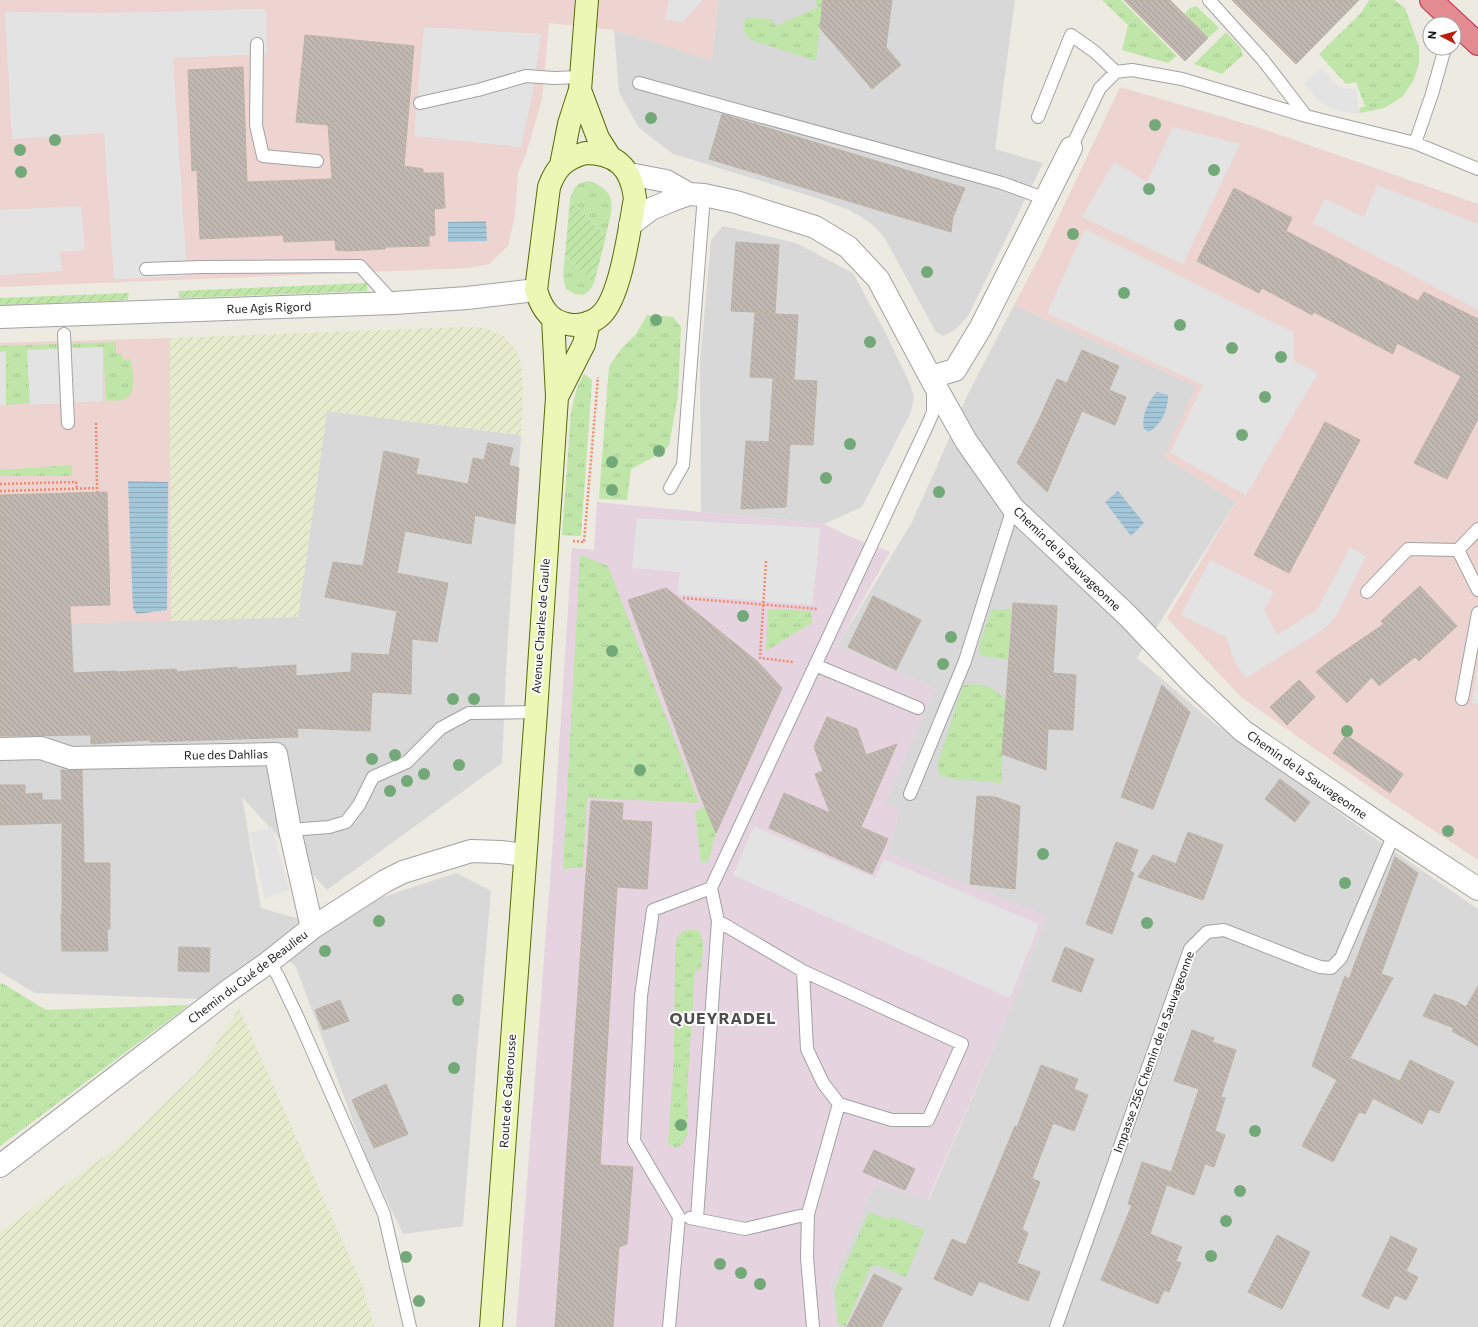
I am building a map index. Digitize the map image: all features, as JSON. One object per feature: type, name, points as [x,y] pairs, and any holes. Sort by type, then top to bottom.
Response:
[{"type":"highway","points":[[1431,0],[1446,16]]},
{"type":"highway","points":[[1462,30],[1478,44]]},
{"type":"main road","points":[[561,165],[569,124],[580,84],[587,0]]},
{"type":"main road","points":[[580,84],[598,138],[610,157]]},
{"type":"main road","points":[[585,153],[597,153],[610,157],[621,164],[629,174],[635,198],[620,274],[610,303],[601,315],[589,322],[577,325],[560,323],[545,312],[540,304],[536,290],[549,187],[553,175],[561,165],[572,157],[585,153]]},
{"type":"main road","name":"Avenue Charles de Gaulle","points":[[525,855],[536,712],[556,397],[553,318]]},
{"type":"main road","name":"Avenue Charles de Gaulle","points":[[556,397],[584,344],[589,322]]},
{"type":"main road","name":"Route de Caderousse","points":[[491,1327],[525,855]]},
{"type":"street","points":[[933,382],[941,374],[955,370],[981,327],[1071,148]]},
{"type":"street","name":"Chemin de la Sauvageonne","points":[[629,174],[666,181],[697,194],[736,202],[815,227],[848,247],[878,279],[966,441],[1013,508],[1127,615],[1193,684],[1243,731],[1394,834],[1478,889]]},
{"type":"street","points":[[630,225],[651,209],[697,194]]},
{"type":"street","name":"Rue Agis Rigord","points":[[0,317],[394,303],[467,298],[536,290]]},
{"type":"street","name":"Rue des Dahlias","points":[[0,749],[41,748],[71,758],[276,754],[290,830],[312,928]]},
{"type":"street","name":"Chemin du Gué de Beaulieu","points":[[0,1166],[312,928],[385,881],[403,872],[471,851],[501,852],[525,855]]},
{"type":"lane","points":[[1209,0],[1263,60],[1306,116]]},
{"type":"lane","points":[[1038,118],[1072,35],[1095,52],[1116,72]]},
{"type":"lane","points":[[257,44],[256,125],[263,156],[317,161]]},
{"type":"lane","points":[[1415,143],[1432,94],[1443,56]]},
{"type":"lane","points":[[1071,148],[1100,88],[1116,72],[1132,70],[1174,78],[1306,116],[1415,143],[1478,169]]},
{"type":"lane","points":[[420,103],[478,90],[526,76],[554,78],[580,84]]},
{"type":"lane","points":[[639,83],[1002,183],[1046,198]]},
{"type":"lane","points":[[670,488],[683,466],[697,194]]},
{"type":"lane","points":[[146,268],[360,266],[394,303]]},
{"type":"lane","points":[[64,334],[68,423]]},
{"type":"lane","points":[[697,1218],[718,921],[711,888],[928,424],[932,412],[933,382]]},
{"type":"lane","points":[[910,794],[965,661],[1013,508]]},
{"type":"lane","points":[[1367,592],[1408,549],[1458,550],[1478,529]]},
{"type":"lane","points":[[1458,550],[1478,590]]},
{"type":"lane","points":[[1462,699],[1478,613]]},
{"type":"lane","points":[[815,665],[918,708]]},
{"type":"lane","points":[[290,830],[329,827],[346,822],[359,805],[373,777],[407,762],[441,728],[469,713],[536,712]]},
{"type":"lane","name":"Impasse 256 Chemin de la Sauvageonne","points":[[1056,1327],[1190,949],[1207,932],[1224,930],[1320,967],[1331,968],[1341,958],[1394,834]]},
{"type":"lane","points":[[669,1327],[679,1217],[634,1141],[641,996],[653,910],[711,888]]},
{"type":"lane","points":[[718,921],[803,971],[962,1044],[928,1120],[892,1120],[839,1104],[823,1083],[807,1049],[803,971]]},
{"type":"lane","points":[[269,962],[278,976],[298,1018],[384,1214],[410,1327]]},
{"type":"lane","points":[[813,1327],[807,1258],[808,1214],[839,1104]]},
{"type":"lane","points":[[679,1217],[697,1218],[744,1229],[808,1214]]},
{"type":"path","points":[[571,540],[584,542],[599,374]]},
{"type":"path","points":[[96,423],[96,492]]},
{"type":"path","points":[[0,484],[76,482],[77,488]]},
{"type":"path","points":[[0,491],[96,488]]},
{"type":"path","points":[[766,561],[760,658],[815,665]]},
{"type":"path","points":[[683,598],[823,609]]},
{"type":"shaded area","points":[[0,0],[718,0],[712,60],[614,30],[549,23],[542,99],[526,154],[518,173],[515,215],[508,246],[489,264],[469,268],[0,287]]},
{"type":"shaded area","points":[[669,0],[703,0],[683,22],[665,20]]},
{"type":"shaded area","points":[[718,0],[1015,0],[995,149],[1043,163],[968,316],[955,330],[943,336],[936,332],[884,237],[873,225],[860,216],[847,209],[820,199],[673,154],[639,128],[619,92],[614,30],[712,60]]},
{"type":"shaded area","points":[[266,9],[267,54],[173,58],[187,276],[114,279],[104,133],[12,139],[5,12],[103,13]]},
{"type":"shaded area","points":[[424,27],[541,34],[533,92],[521,147],[414,136]]},
{"type":"shaded area","points":[[1321,68],[1338,86],[1342,88],[1356,89],[1359,113],[1343,112],[1323,104],[1304,84]]},
{"type":"shaded area","points":[[1120,87],[1260,128],[1478,204],[1478,860],[1391,802],[1241,697],[1167,618],[1236,502],[1164,457],[1196,386],[1014,305],[1041,254]]},
{"type":"shaded area","points":[[1173,127],[1240,144],[1183,264],[1082,217],[1114,162],[1147,182]]},
{"type":"shaded area","points":[[1377,185],[1478,224],[1478,310],[1313,223],[1325,199],[1364,217]]},
{"type":"shaded area","points":[[81,206],[85,250],[60,252],[62,271],[0,275],[0,210]]},
{"type":"shaded area","points":[[723,226],[796,243],[853,273],[885,332],[909,382],[914,396],[911,412],[862,507],[824,524],[701,512],[700,363],[711,240]]},
{"type":"shaded area","points":[[1085,229],[1293,332],[1294,361],[1318,373],[1246,495],[1170,453],[1203,385],[1047,313]]},
{"type":"shaded area","points":[[1014,305],[1197,386],[1164,457],[1236,502],[1137,658],[1214,723],[1366,832],[1478,909],[1478,1327],[836,1327],[831,1283],[875,1184],[929,1200],[1007,1016],[1047,916],[888,854],[900,808],[884,805],[935,688],[837,646],[912,522],[965,400]]},
{"type":"shaded area","points":[[170,338],[171,621],[0,625],[0,343]]},
{"type":"shaded area","points":[[103,347],[103,401],[30,405],[27,350]]},
{"type":"shaded area","points":[[6,351],[6,405],[0,406],[0,352]]},
{"type":"shaded area","points":[[327,411],[521,435],[506,669],[502,763],[327,890],[242,797],[261,908],[332,928],[380,898],[456,873],[491,891],[463,1226],[403,1234],[367,1159],[296,967],[273,946],[201,999],[35,993],[0,972],[0,625],[298,617]]},
{"type":"shaded area","points":[[597,502],[824,524],[851,537],[890,552],[837,646],[935,688],[885,804],[900,808],[888,854],[1047,916],[1007,1016],[928,1200],[875,1184],[831,1283],[836,1327],[516,1327],[553,840],[572,548],[594,550]]},
{"type":"shaded area","points":[[637,518],[820,528],[812,605],[677,594],[680,572],[632,568]]},
{"type":"shaded area","points":[[1350,547],[1366,556],[1335,618],[1324,629],[1246,678],[1235,662],[1226,637],[1181,615],[1210,560],[1274,592],[1264,610],[1277,635],[1317,610]]},
{"type":"shaded area","points":[[1478,664],[1478,704],[1472,703]]},
{"type":"shaded area","points":[[754,826],[875,878],[884,859],[1039,924],[1010,998],[733,875]]},
{"type":"shaded area","points":[[272,827],[289,890],[265,898],[249,833]]},
{"type":"green space","points":[[815,0],[823,0],[816,61],[751,40],[744,31],[743,26],[748,17],[771,19],[776,26],[818,7]]},
{"type":"green space","points":[[1102,0],[1121,0],[1177,56],[1168,63],[1122,50],[1128,25]]},
{"type":"green space","points":[[1369,0],[1394,0],[1405,8],[1419,47],[1419,63],[1414,80],[1402,97],[1384,108],[1359,113],[1360,108],[1365,106],[1356,82],[1346,84],[1319,54],[1361,13]]},
{"type":"green space","points":[[1196,6],[1219,28],[1208,38],[1184,14],[1190,8]]},
{"type":"green space","points":[[1226,32],[1240,47],[1243,55],[1222,74],[1194,64]]},
{"type":"green space","points":[[590,181],[606,191],[612,203],[606,236],[570,200],[576,186]]},
{"type":"green space","points":[[570,200],[606,236],[594,283],[565,255]]},
{"type":"green space","points":[[565,255],[594,283],[589,291],[583,295],[575,294],[566,289],[563,277]]},
{"type":"green space","points":[[367,283],[367,291],[179,298],[179,291]]},
{"type":"green space","points":[[129,293],[128,300],[0,305],[0,298]]},
{"type":"green space","points":[[647,315],[673,317],[681,327],[678,396],[669,445],[663,452],[631,469],[627,500],[599,499],[609,366],[622,348],[636,334]]},
{"type":"green space","points":[[466,327],[484,328],[503,336],[511,344],[520,359],[523,388],[521,435],[327,411],[298,617],[171,621],[170,338]]},
{"type":"green space","points":[[116,342],[116,353],[122,353],[123,360],[131,359],[133,388],[131,394],[127,398],[122,400],[106,401],[103,347],[27,351],[30,403],[6,405],[6,352],[0,352],[0,346]]},
{"type":"green space","points":[[584,374],[592,380],[581,536],[562,535],[571,412],[577,388]]},
{"type":"green space","points":[[72,465],[72,476],[0,476],[0,470]]},
{"type":"green space","points":[[580,555],[608,566],[699,803],[587,798],[583,867],[563,869]]},
{"type":"green space","points":[[768,609],[811,611],[812,623],[766,651]]},
{"type":"green space","points":[[992,609],[1011,609],[1008,660],[984,656],[980,653],[979,645]]},
{"type":"green space","points":[[972,684],[992,688],[1014,707],[1004,726],[1001,783],[948,778],[939,775],[938,763],[963,685]]},
{"type":"green space","points":[[705,807],[716,833],[708,862],[701,863],[695,811]]},
{"type":"green space","points":[[691,929],[698,930],[700,934],[703,944],[703,954],[701,970],[695,970],[687,1090],[688,1132],[683,1144],[675,1148],[668,1143],[674,1056],[675,959],[677,937],[684,931]]},
{"type":"green space","points":[[2,983],[46,1010],[189,1005],[0,1146],[0,984]]},
{"type":"green space","points":[[239,1009],[362,1285],[374,1327],[0,1327],[0,1232],[123,1143],[197,1073]]},
{"type":"green space","points":[[869,1212],[889,1220],[890,1216],[925,1230],[906,1277],[878,1265],[871,1266],[845,1327],[838,1323],[835,1289]]},
{"type":"water","points":[[486,221],[487,241],[448,242],[448,222]]},
{"type":"water","points":[[1157,392],[1168,395],[1167,406],[1161,421],[1149,432],[1144,429],[1144,414],[1148,404]]},
{"type":"water","points":[[128,481],[168,482],[167,610],[137,614],[133,608]]},
{"type":"water","points":[[1118,491],[1144,523],[1131,536],[1105,502]]},
{"type":"building","points":[[823,0],[892,0],[886,47],[901,65],[872,89],[820,28]]},
{"type":"building","points":[[1124,0],[1170,0],[1208,38],[1185,61]]},
{"type":"building","points":[[1232,0],[1359,0],[1296,64]]},
{"type":"building","points":[[305,35],[414,46],[404,166],[423,169],[423,173],[443,173],[445,208],[434,209],[435,235],[429,236],[429,246],[385,247],[385,249],[348,251],[336,250],[335,240],[284,242],[283,235],[200,239],[197,170],[192,171],[188,70],[243,67],[247,182],[332,179],[328,125],[296,122]]},
{"type":"building","points":[[722,114],[965,188],[953,217],[951,232],[709,159]]},
{"type":"building","points":[[1234,188],[1292,218],[1286,231],[1418,301],[1424,292],[1478,319],[1478,419],[1447,479],[1414,463],[1461,376],[1397,343],[1393,354],[1314,312],[1312,315],[1262,288],[1259,293],[1197,261]]},
{"type":"building","points":[[736,242],[779,245],[775,313],[731,311]]},
{"type":"building","points":[[755,313],[798,315],[794,379],[750,377]]},
{"type":"building","points":[[1082,350],[1119,366],[1109,390],[1126,397],[1115,425],[1082,411],[1047,492],[1017,463],[1057,379],[1067,383]]},
{"type":"building","points":[[773,379],[817,381],[813,445],[790,444],[786,507],[741,509],[746,441],[769,442]]},
{"type":"building","points":[[1325,422],[1360,440],[1289,573],[1254,555]]},
{"type":"building","points":[[488,443],[513,448],[509,465],[519,468],[515,524],[475,515],[471,544],[405,531],[397,573],[448,583],[437,642],[412,639],[411,694],[372,692],[370,731],[297,728],[298,737],[150,742],[150,740],[91,744],[91,735],[0,736],[0,495],[107,492],[110,605],[70,606],[73,673],[176,669],[177,672],[237,667],[237,669],[296,665],[296,676],[351,672],[352,653],[389,655],[397,611],[325,597],[333,562],[363,566],[384,451],[419,459],[416,474],[468,484],[473,458],[484,460]]},
{"type":"building","points":[[1420,586],[1457,626],[1419,661],[1415,657],[1379,686],[1372,677],[1347,703],[1316,672],[1384,624],[1381,621]]},
{"type":"building","points":[[666,588],[758,662],[782,688],[716,833],[700,795],[628,600]]},
{"type":"building","points":[[873,596],[921,620],[896,670],[848,647]]},
{"type":"building","points":[[1013,603],[1057,606],[1053,673],[1076,675],[1073,730],[1048,729],[1046,770],[1002,754]]},
{"type":"building","points":[[1299,680],[1315,697],[1287,725],[1270,707]]},
{"type":"building","points":[[1162,685],[1190,712],[1153,809],[1121,797]]},
{"type":"building","points":[[827,717],[857,729],[866,755],[897,744],[861,827],[888,839],[872,874],[769,828],[784,793],[830,813],[815,774],[823,771],[814,747]]},
{"type":"building","points":[[1346,735],[1403,774],[1390,793],[1333,753]]},
{"type":"building","points":[[61,770],[82,770],[84,863],[110,863],[110,929],[107,929],[108,951],[62,951],[62,823],[0,825],[0,785],[25,785],[25,794],[42,793],[42,800],[62,800]]},
{"type":"building","points":[[1280,779],[1310,802],[1295,822],[1265,799]]},
{"type":"building","points":[[977,796],[995,797],[1020,806],[1015,889],[970,884]]},
{"type":"building","points":[[591,801],[623,803],[622,820],[652,822],[647,889],[617,887],[600,1165],[633,1167],[627,1244],[619,1247],[613,1327],[555,1327]]},
{"type":"building","points":[[1188,832],[1223,845],[1203,900],[1138,877],[1153,855],[1176,864]]},
{"type":"building","points":[[1116,842],[1138,850],[1130,871],[1134,873],[1112,934],[1086,924]]},
{"type":"building","points":[[1395,857],[1418,873],[1381,974],[1393,978],[1350,1058],[1400,1081],[1410,1060],[1454,1082],[1439,1113],[1429,1109],[1422,1124],[1373,1098],[1365,1114],[1359,1112],[1333,1162],[1302,1146],[1337,1080],[1312,1066],[1345,976],[1349,979]]},
{"type":"building","points":[[179,947],[210,948],[209,972],[178,971]]},
{"type":"building","points":[[1065,947],[1094,959],[1081,992],[1052,981]]},
{"type":"building","points":[[1478,986],[1478,1046],[1452,1031],[1454,1028],[1423,1016],[1434,994],[1455,1001],[1466,1007]]},
{"type":"building","points":[[340,1000],[349,1021],[323,1030],[315,1010]]},
{"type":"building","points":[[1192,1030],[1214,1038],[1212,1042],[1236,1050],[1221,1097],[1225,1098],[1215,1131],[1225,1135],[1214,1167],[1205,1164],[1194,1195],[1167,1185],[1199,1089],[1174,1081]]},
{"type":"building","points":[[1041,1065],[1078,1079],[1074,1089],[1088,1095],[1074,1131],[1053,1123],[1032,1178],[1040,1182],[1022,1229],[1028,1233],[1017,1263],[1040,1272],[1028,1301],[979,1281],[972,1296],[934,1279],[952,1239],[966,1245],[1015,1126],[1017,1127]]},
{"type":"building","points":[[386,1084],[408,1134],[374,1148],[352,1100]]},
{"type":"building","points":[[874,1150],[915,1169],[905,1190],[863,1172]]},
{"type":"building","points":[[1142,1162],[1171,1172],[1150,1234],[1182,1247],[1176,1261],[1181,1263],[1169,1292],[1164,1290],[1158,1304],[1101,1280],[1132,1205],[1128,1204]]},
{"type":"building","points":[[1277,1235],[1310,1252],[1282,1309],[1248,1292]]},
{"type":"building","points":[[1391,1236],[1417,1249],[1406,1271],[1418,1277],[1406,1300],[1395,1295],[1388,1309],[1362,1296]]},
{"type":"building","points":[[874,1274],[902,1288],[881,1327],[847,1327]]},
{"type":"district","name":"QUEYRADEL","points":[[723,1018]]}]
